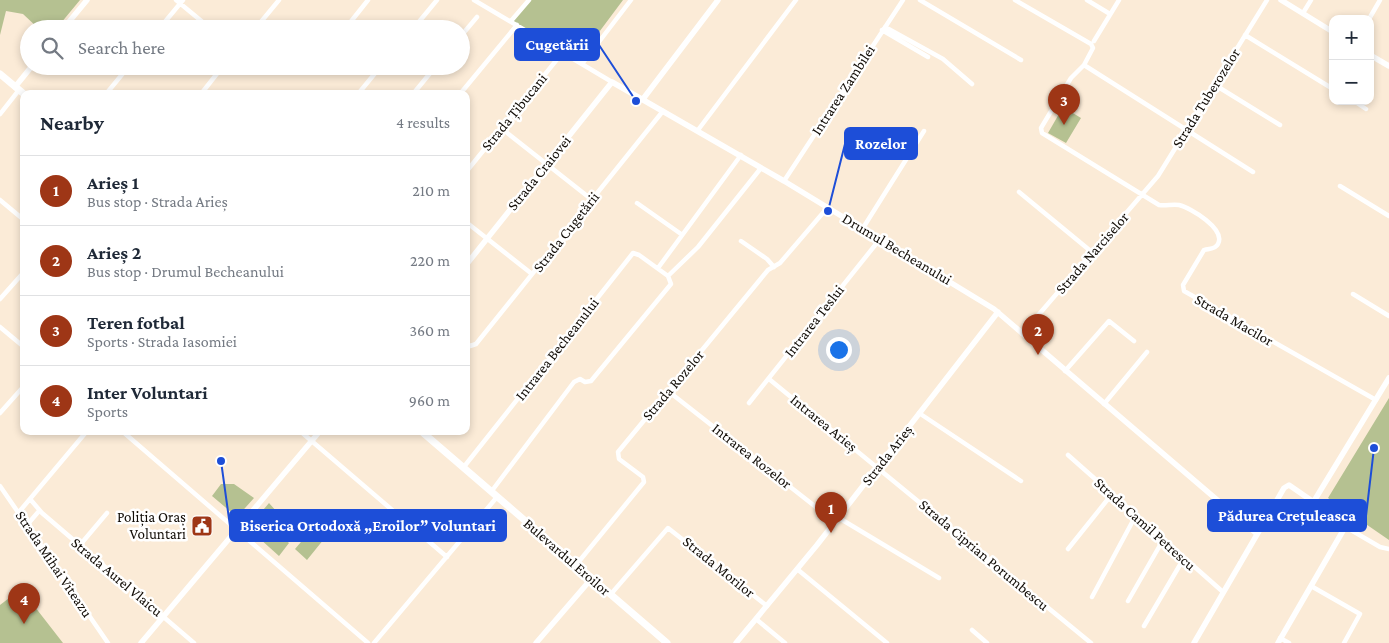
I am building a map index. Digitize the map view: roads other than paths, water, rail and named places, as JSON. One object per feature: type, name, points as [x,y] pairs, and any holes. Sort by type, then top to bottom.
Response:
[{"type":"main road","points":[[0,74],[19,90]]},
{"type":"main road","name":"Bulevardul Eroilor","points":[[426,435],[667,643]]},
{"type":"street","points":[[70,20],[87,0]]},
{"type":"street","points":[[262,20],[279,0]]},
{"type":"street","points":[[351,20],[368,0]]},
{"type":"street","points":[[420,20],[437,0]]},
{"type":"street","name":"Drumul Becheanului","points":[[474,0],[612,82],[741,155],[998,312],[1257,534]]},
{"type":"street","points":[[511,21],[528,0]]},
{"type":"street","points":[[582,64],[630,0]]},
{"type":"street","points":[[643,99],[718,0]]},
{"type":"street","points":[[698,130],[796,0]]},
{"type":"street","name":"Intrarea Zambilei","points":[[784,181],[903,0]]},
{"type":"street","points":[[920,0],[1021,60]]},
{"type":"street","points":[[1016,0],[1093,43]]},
{"type":"street","points":[[1087,0],[1110,14]]},
{"type":"street","points":[[1119,0],[1093,43],[1092,52],[1084,65],[1071,78],[1041,128],[1045,135],[1142,194]]},
{"type":"street","name":"Strada Tuberozelor","points":[[1142,194],[1158,176],[1267,0]]},
{"type":"street","points":[[1281,0],[1329,29]]},
{"type":"street","points":[[1303,13],[1311,0]]},
{"type":"street","points":[[1371,15],[1380,0]]},
{"type":"street","points":[[166,20],[180,1],[201,20]]},
{"type":"street","points":[[470,25],[477,17]]},
{"type":"street","points":[[463,90],[517,25]]},
{"type":"street","points":[[884,28],[928,57]]},
{"type":"street","points":[[884,28],[943,60],[972,84]]},
{"type":"street","points":[[1245,36],[1329,87]]},
{"type":"street","name":"Strada Țibucani","points":[[470,167],[563,52]]},
{"type":"street","points":[[1374,57],[1389,66]]},
{"type":"street","points":[[1084,65],[1253,172]]},
{"type":"street","points":[[0,114],[19,90],[27,75]]},
{"type":"street","points":[[109,90],[122,75]]},
{"type":"street","points":[[204,90],[216,75]]},
{"type":"street","points":[[361,90],[374,75]]},
{"type":"street","points":[[417,90],[429,75]]},
{"type":"street","name":"Strada Craiovei","points":[[470,260],[612,82]]},
{"type":"street","points":[[1215,85],[1280,125]]},
{"type":"street","points":[[1361,105],[1366,108]]},
{"type":"street","name":"Strada Cugetării","points":[[470,346],[476,344],[663,111]]},
{"type":"street","points":[[501,128],[591,199]]},
{"type":"street","points":[[863,228],[924,131]]},
{"type":"street","points":[[658,268],[681,234],[741,155]]},
{"type":"street","points":[[491,492],[574,382],[580,379],[585,382],[591,382],[639,325],[672,284],[672,280],[668,276],[698,247],[761,168]]},
{"type":"street","points":[[1340,186],[1389,216]]},
{"type":"street","points":[[1019,192],[1093,253]]},
{"type":"street","name":"Strada Narciselor","points":[[1022,334],[1142,194]]},
{"type":"street","name":"Strada Macilor","points":[[1142,194],[1160,205],[1188,208],[1214,226],[1219,240],[1218,245],[1214,249],[1204,250],[1183,285],[1184,291],[1376,400]]},
{"type":"street","points":[[0,200],[20,217]]},
{"type":"street","points":[[637,203],[681,234]]},
{"type":"street","name":"Strada Rozelor","points":[[576,565],[644,482],[643,477],[617,456],[768,270],[780,263],[828,207]]},
{"type":"street","points":[[470,225],[532,274]]},
{"type":"street","name":"Intrarea Teslui","points":[[749,403],[880,239]]},
{"type":"street","points":[[741,241],[767,259],[774,267]]},
{"type":"street","name":"Intrarea Becheanului","points":[[463,468],[633,253],[668,276]]},
{"type":"street","points":[[0,299],[20,276]]},
{"type":"street","points":[[1353,294],[1389,316]]},
{"type":"street","name":"Strada Arieș","points":[[736,643],[837,520],[998,312]]},
{"type":"street","points":[[1065,371],[1109,321],[1134,341]]},
{"type":"street","points":[[0,327],[20,344]]},
{"type":"street","points":[[1104,404],[1147,352]]},
{"type":"street","name":"Intrarea Arieș","points":[[769,378],[878,467]]},
{"type":"street","points":[[1314,501],[1389,378]]},
{"type":"street","points":[[0,413],[20,390]]},
{"type":"street","name":"Intrarea Rozelor","points":[[668,391],[837,520],[939,578]]},
{"type":"street","points":[[919,413],[1021,482]]},
{"type":"street","points":[[19,512],[84,435]]},
{"type":"street","points":[[127,435],[368,643]]},
{"type":"street","points":[[305,435],[447,557]]},
{"type":"street","points":[[141,643],[317,435]]},
{"type":"street","name":"Strada Camil Petrescu","points":[[1068,455],[1223,592]]},
{"type":"street","name":"Strada Ciprian Porumbescu","points":[[878,467],[1090,643]]},
{"type":"street","points":[[1194,643],[1286,486],[1291,485],[1344,526],[1380,547],[1389,549]]},
{"type":"street","name":"Strada Mihai Viteazu","points":[[0,486],[108,643]]},
{"type":"street","points":[[1068,549],[1112,494]]},
{"type":"street","points":[[374,643],[497,497]]},
{"type":"street","name":"Strada Aurel Vlaicu","points":[[30,499],[39,511],[194,643]]},
{"type":"street","points":[[27,525],[39,511]]},
{"type":"street","points":[[80,545],[107,513]]},
{"type":"street","points":[[1092,597],[1136,515]]},
{"type":"street","points":[[1289,643],[1279,640],[1344,526]]},
{"type":"street","name":"Strada Morilor","points":[[611,594],[668,528],[767,606]]},
{"type":"street","points":[[1128,601],[1163,540]]},
{"type":"street","points":[[1144,626],[1184,558]]},
{"type":"street","points":[[797,570],[887,643]]},
{"type":"street","points":[[536,643],[592,578]]},
{"type":"street","points":[[1311,586],[1360,614],[1344,643]]},
{"type":"street","points":[[756,619],[785,643]]},
{"type":"street","points":[[972,630],[987,643]]},
{"type":"place","name":"Cugetării","points":[[636,101]]},
{"type":"place","name":"Teren fotbal","points":[[1064,125]]},
{"type":"place","name":"Rozelor","points":[[828,211]]},
{"type":"place","name":"Arieș 2","points":[[1038,355]]},
{"type":"place","name":"Pădurea Crețuleasca","points":[[1374,448]]},
{"type":"place","name":"Biserica Ortodoxă „Eroilor” Voluntari","points":[[221,461]]},
{"type":"place","name":"Poliția Oraș Voluntari","points":[[202,526]]},
{"type":"place","name":"Arieș 1","points":[[831,533]]},
{"type":"place","name":"Inter Voluntari","points":[[24,624]]}]
